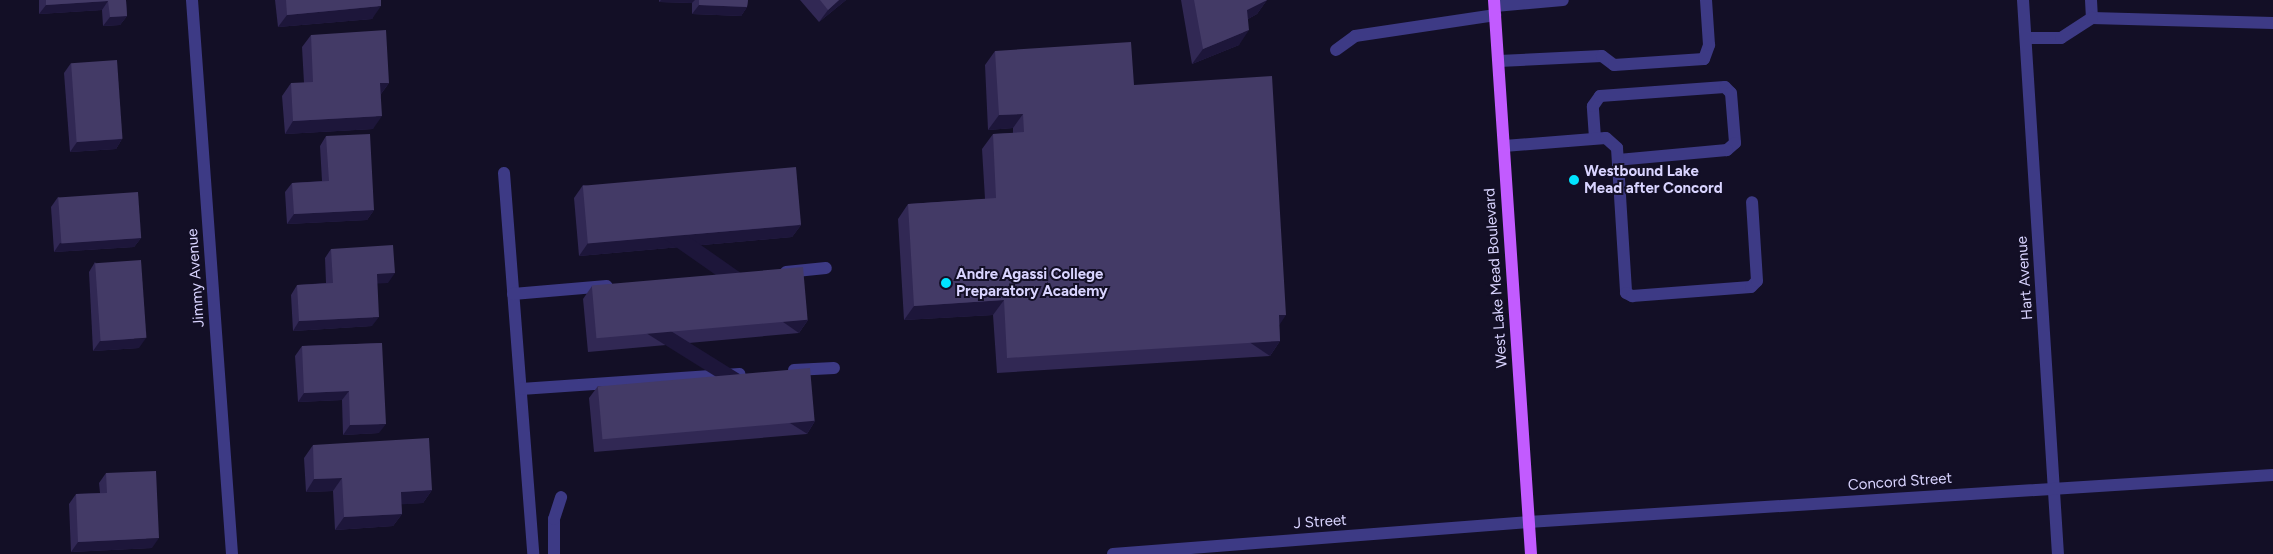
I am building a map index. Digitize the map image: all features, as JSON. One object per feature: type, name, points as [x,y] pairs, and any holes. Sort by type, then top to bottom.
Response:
[{"type":"main road","name":"West Lake Mead Boulevard","points":[[1495,7],[1531,554]]},
{"type":"street","name":"Jimmy Avenue","points":[[192,0],[232,554]]},
{"type":"street","points":[[1336,50],[1355,36],[1495,7],[1564,0]]},
{"type":"street","points":[[1499,61],[1602,56],[1614,65],[1704,59],[1709,45],[1706,0]]},
{"type":"street","name":"Hart Avenue","points":[[2023,0],[2058,554]]},
{"type":"street","points":[[2091,0],[2092,18]]},
{"type":"street","points":[[2026,38],[2061,38],[2092,18],[2273,23]]},
{"type":"street","points":[[1595,138],[1593,106],[1600,96],[1725,88],[1731,93],[1735,143],[1727,150],[1618,160]]},
{"type":"street","points":[[1504,146],[1606,138],[1617,148],[1626,293],[1632,296],[1751,288],[1757,282],[1752,202]]},
{"type":"street","points":[[504,173],[533,554]]},
{"type":"street","points":[[768,273],[826,268]]},
{"type":"street","points":[[514,294],[621,285]]},
{"type":"street","points":[[785,371],[834,368]]},
{"type":"street","points":[[521,389],[756,373]]},
{"type":"street","name":"Concord Street","points":[[1528,522],[2273,475]]},
{"type":"street","points":[[554,554],[554,519],[561,497]]},
{"type":"street","name":"J Street","points":[[1114,554],[1168,552],[1528,522]]},
{"type":"building","points":[[46,0],[126,0],[127,16],[110,17],[108,1],[46,5]]},
{"type":"building","points":[[286,0],[381,0],[381,6],[287,15]]},
{"type":"building","points":[[699,0],[748,0],[747,7],[699,5]]},
{"type":"building","points":[[820,0],[839,0],[828,10]]},
{"type":"building","points":[[1194,0],[1267,0],[1247,10],[1249,30],[1203,49]]},
{"type":"building","points":[[386,30],[389,83],[380,83],[382,116],[293,121],[291,83],[313,82],[311,35]]},
{"type":"building","points":[[1131,42],[1134,85],[1272,76],[1286,315],[1279,315],[1280,341],[1007,358],[1004,300],[914,306],[908,204],[996,198],[993,134],[1024,132],[1023,114],[999,115],[995,51]]},
{"type":"building","points":[[117,60],[123,139],[77,142],[71,63]]},
{"type":"building","points":[[370,134],[374,210],[294,214],[292,183],[329,181],[326,136]]},
{"type":"building","points":[[796,167],[801,225],[588,243],[583,186]]},
{"type":"building","points":[[138,192],[141,238],[61,243],[58,198]]},
{"type":"building","points":[[393,245],[395,273],[377,274],[379,317],[299,321],[297,285],[333,283],[331,249]]},
{"type":"building","points":[[141,260],[146,338],[101,341],[95,263]]},
{"type":"building","points":[[803,267],[808,320],[596,338],[592,285]]},
{"type":"building","points":[[382,343],[386,424],[350,425],[349,391],[304,393],[302,346]]},
{"type":"building","points":[[810,368],[815,421],[602,439],[598,387]]},
{"type":"building","points":[[429,438],[432,490],[401,492],[402,514],[344,517],[342,478],[314,479],[313,445]]},
{"type":"building","points":[[156,471],[159,538],[78,542],[76,494],[107,493],[106,473]]},
{"type":"place","name":"Westbound Lake Mead after Concord","points":[[1574,180]]},
{"type":"place","name":"Andre Agassi College Preparatory Academy","points":[[946,283]]}]
